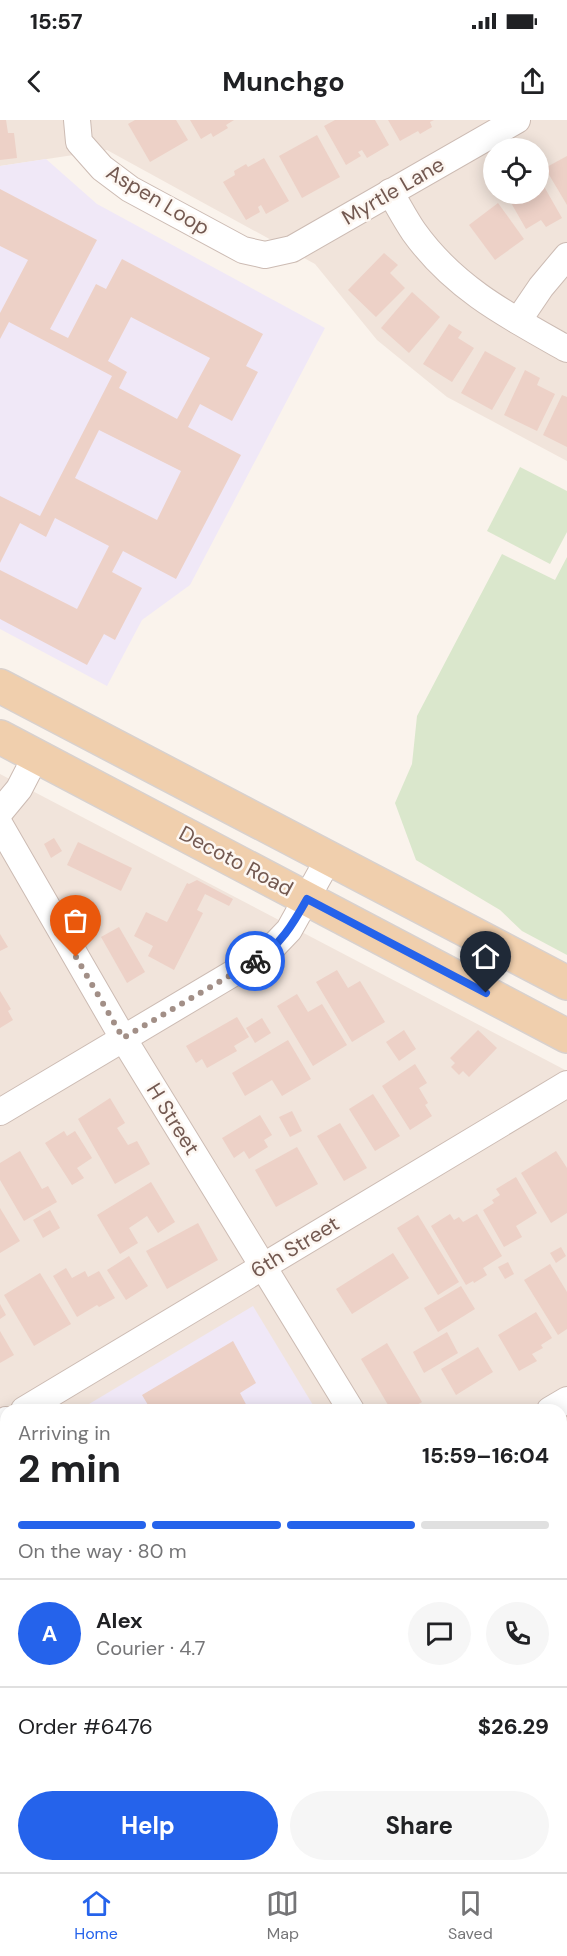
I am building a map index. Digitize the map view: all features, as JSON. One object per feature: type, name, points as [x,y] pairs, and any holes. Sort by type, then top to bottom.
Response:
[{"type":"main road","points":[[0,686],[567,983]]},
{"type":"main road","name":"Decoto Road","points":[[0,738],[567,1036]]},
{"type":"street","name":"Aspen Loop","points":[[77,120],[79,142],[102,168],[130,189],[243,250],[265,255]]},
{"type":"street","name":"Myrtle Lane","points":[[265,255],[292,249],[518,120]]},
{"type":"street","points":[[390,192],[414,232],[447,270],[480,299],[567,349]]},
{"type":"street","points":[[518,321],[567,256]]},
{"type":"street","points":[[0,812],[19,789],[36,756]]},
{"type":"street","name":"H Street","points":[[0,825],[4,836],[123,1038],[347,1404]]},
{"type":"street","points":[[0,1112],[267,953],[289,930],[329,858]]},
{"type":"street","name":"6th Street","points":[[34,1404],[567,1084]]},
{"type":"shaded area","points":[[0,120],[567,120],[567,461],[447,397],[377,340],[315,264],[107,150],[0,166]]},
{"type":"shaded area","points":[[46,159],[97,204],[325,328],[190,585],[142,620],[107,686],[0,629],[0,166]]},
{"type":"shaded area","points":[[0,774],[567,1071],[567,1404],[0,1404]]},
{"type":"shaded area","points":[[253,1306],[312,1404],[89,1404]]},
{"type":"green space","points":[[520,467],[567,491],[567,532],[550,564],[487,531]]},
{"type":"green space","points":[[502,554],[555,580],[567,557],[567,955],[522,931],[500,910],[416,860],[395,803],[412,764],[417,716]]},
{"type":"building","points":[[0,120],[6,120],[8,133],[14,133],[17,158],[0,160]]},
{"type":"building","points":[[135,120],[176,120],[188,140],[150,162],[128,124]]},
{"type":"building","points":[[190,120],[234,120],[226,125],[228,128],[213,137],[211,133],[201,139]]},
{"type":"building","points":[[335,120],[375,120],[389,145],[367,158],[362,150],[358,152],[361,156],[346,165],[324,126]]},
{"type":"building","points":[[388,120],[434,120],[430,122],[432,127],[420,134],[418,131],[400,141]]},
{"type":"building","points":[[317,135],[340,177],[302,198],[279,156]]},
{"type":"building","points":[[567,156],[567,205],[549,175],[549,166]]},
{"type":"building","points":[[264,158],[289,201],[266,214],[261,205],[258,207],[260,212],[246,220],[223,182],[235,175],[234,171],[246,164],[248,167]]},
{"type":"building","points":[[0,189],[97,240],[50,329],[68,338],[96,284],[106,289],[122,259],[263,334],[246,366],[258,372],[232,421],[200,404],[188,427],[241,455],[176,579],[123,551],[112,572],[142,588],[115,640],[104,634],[87,665],[0,619],[0,570],[77,609],[109,546],[55,518],[46,537],[20,523],[0,563],[0,496],[40,516],[112,376],[9,322],[0,339],[0,313],[28,260],[0,246]],"holes":[[[131,317],[210,358],[177,419],[119,388],[127,372],[108,361]],[[99,430],[181,471],[157,520],[75,478]]]},
{"type":"building","points":[[549,195],[562,218],[546,227],[541,220],[526,229],[512,204],[549,204]]},
{"type":"building","points":[[499,204],[524,239],[495,260],[469,225]]},
{"type":"building","points":[[384,253],[398,265],[390,273],[405,288],[376,317],[348,290]]},
{"type":"building","points":[[412,292],[440,317],[409,353],[381,328]]},
{"type":"building","points":[[449,324],[462,332],[458,338],[474,348],[452,382],[423,364]]},
{"type":"building","points":[[485,351],[516,368],[492,410],[461,393]]},
{"type":"building","points":[[525,370],[540,378],[537,385],[555,394],[537,431],[504,415]]},
{"type":"building","points":[[562,395],[567,397],[567,447],[543,435]]},
{"type":"building","points":[[54,838],[62,851],[51,858],[44,844]]},
{"type":"building","points":[[78,842],[132,868],[121,891],[67,865]]},
{"type":"building","points":[[197,880],[233,899],[229,906],[205,894],[197,910],[203,913],[174,970],[148,956],[153,946],[134,936],[146,912],[167,922],[187,883]]},
{"type":"building","points":[[119,927],[145,972],[127,983],[101,937]]},
{"type":"building","points":[[0,934],[8,947],[0,951]]},
{"type":"building","points":[[337,970],[348,988],[360,981],[385,1022],[352,1042],[316,982]]},
{"type":"building","points":[[0,991],[11,1009],[8,1011],[13,1020],[0,1028]]},
{"type":"building","points":[[297,994],[308,1012],[322,1004],[347,1045],[313,1066],[277,1006]]},
{"type":"building","points":[[237,1017],[249,1037],[234,1046],[237,1051],[207,1068],[202,1059],[196,1063],[186,1046]]},
{"type":"building","points":[[262,1018],[271,1033],[255,1043],[246,1028]]},
{"type":"building","points":[[404,1030],[416,1049],[399,1061],[386,1042]]},
{"type":"building","points":[[478,1030],[497,1048],[469,1077],[463,1071],[459,1075],[451,1067],[455,1063],[450,1058]]},
{"type":"building","points":[[288,1040],[311,1079],[282,1096],[272,1080],[245,1096],[232,1073]]},
{"type":"building","points":[[415,1064],[427,1083],[419,1088],[428,1103],[425,1105],[432,1116],[410,1130],[382,1086]]},
{"type":"building","points":[[373,1094],[400,1136],[375,1151],[349,1109]]},
{"type":"building","points":[[110,1098],[125,1123],[117,1128],[128,1145],[137,1141],[150,1164],[115,1184],[78,1119]]},
{"type":"building","points":[[292,1111],[302,1131],[290,1137],[279,1117]]},
{"type":"building","points":[[260,1115],[272,1135],[264,1140],[268,1147],[249,1159],[244,1151],[234,1158],[222,1138]]},
{"type":"building","points":[[340,1123],[367,1168],[344,1181],[317,1136]]},
{"type":"building","points":[[64,1131],[67,1136],[75,1131],[92,1158],[77,1168],[84,1178],[72,1185],[45,1143]]},
{"type":"building","points":[[297,1147],[318,1184],[276,1207],[255,1170]]},
{"type":"building","points":[[20,1151],[42,1189],[48,1186],[57,1202],[24,1221],[0,1180],[0,1163]]},
{"type":"building","points":[[556,1151],[567,1168],[567,1213],[551,1223],[521,1173]]},
{"type":"building","points":[[516,1177],[537,1213],[516,1226],[522,1237],[504,1247],[483,1210],[494,1203],[492,1200],[500,1195],[496,1189]]},
{"type":"building","points":[[151,1182],[175,1222],[158,1233],[147,1216],[129,1228],[138,1243],[120,1254],[97,1215]]},
{"type":"building","points":[[0,1208],[20,1241],[0,1253]]},
{"type":"building","points":[[50,1210],[60,1228],[43,1238],[33,1220]]},
{"type":"building","points":[[450,1214],[454,1220],[459,1217],[463,1222],[477,1214],[502,1256],[483,1268],[487,1275],[474,1283],[473,1281],[466,1285],[431,1226]]},
{"type":"building","points":[[418,1215],[459,1282],[438,1295],[397,1228]]},
{"type":"building","points":[[198,1223],[218,1260],[167,1289],[146,1251]]},
{"type":"building","points":[[561,1247],[566,1256],[556,1263],[550,1253]]},
{"type":"building","points":[[393,1253],[409,1278],[352,1314],[336,1289]]},
{"type":"building","points":[[129,1256],[148,1286],[126,1300],[107,1270]]},
{"type":"building","points":[[508,1262],[514,1274],[505,1279],[498,1267]]},
{"type":"building","points":[[550,1264],[567,1292],[567,1329],[558,1335],[524,1280]]},
{"type":"building","points":[[66,1268],[72,1278],[85,1271],[88,1277],[99,1271],[115,1298],[77,1317],[53,1276]]},
{"type":"building","points":[[40,1273],[71,1324],[34,1346],[4,1295]]},
{"type":"building","points":[[461,1286],[475,1309],[438,1332],[424,1308]]},
{"type":"building","points":[[0,1304],[6,1315],[0,1319]]},
{"type":"building","points":[[536,1312],[552,1338],[541,1345],[543,1348],[532,1354],[537,1361],[519,1371],[498,1335]]},
{"type":"building","points":[[0,1331],[14,1355],[0,1363]]},
{"type":"building","points":[[447,1332],[458,1353],[424,1373],[413,1352]]},
{"type":"building","points":[[233,1341],[256,1383],[240,1393],[246,1404],[147,1404],[142,1395]]},
{"type":"building","points":[[387,1343],[422,1402],[387,1404],[361,1359]]},
{"type":"building","points":[[478,1347],[493,1372],[456,1395],[441,1369]]},
{"type":"way so far","points":[[76,957],[123,1038],[255,961]]},
{"type":"route","points":[[255,961],[267,953],[289,930],[307,899],[486,993]]}]
